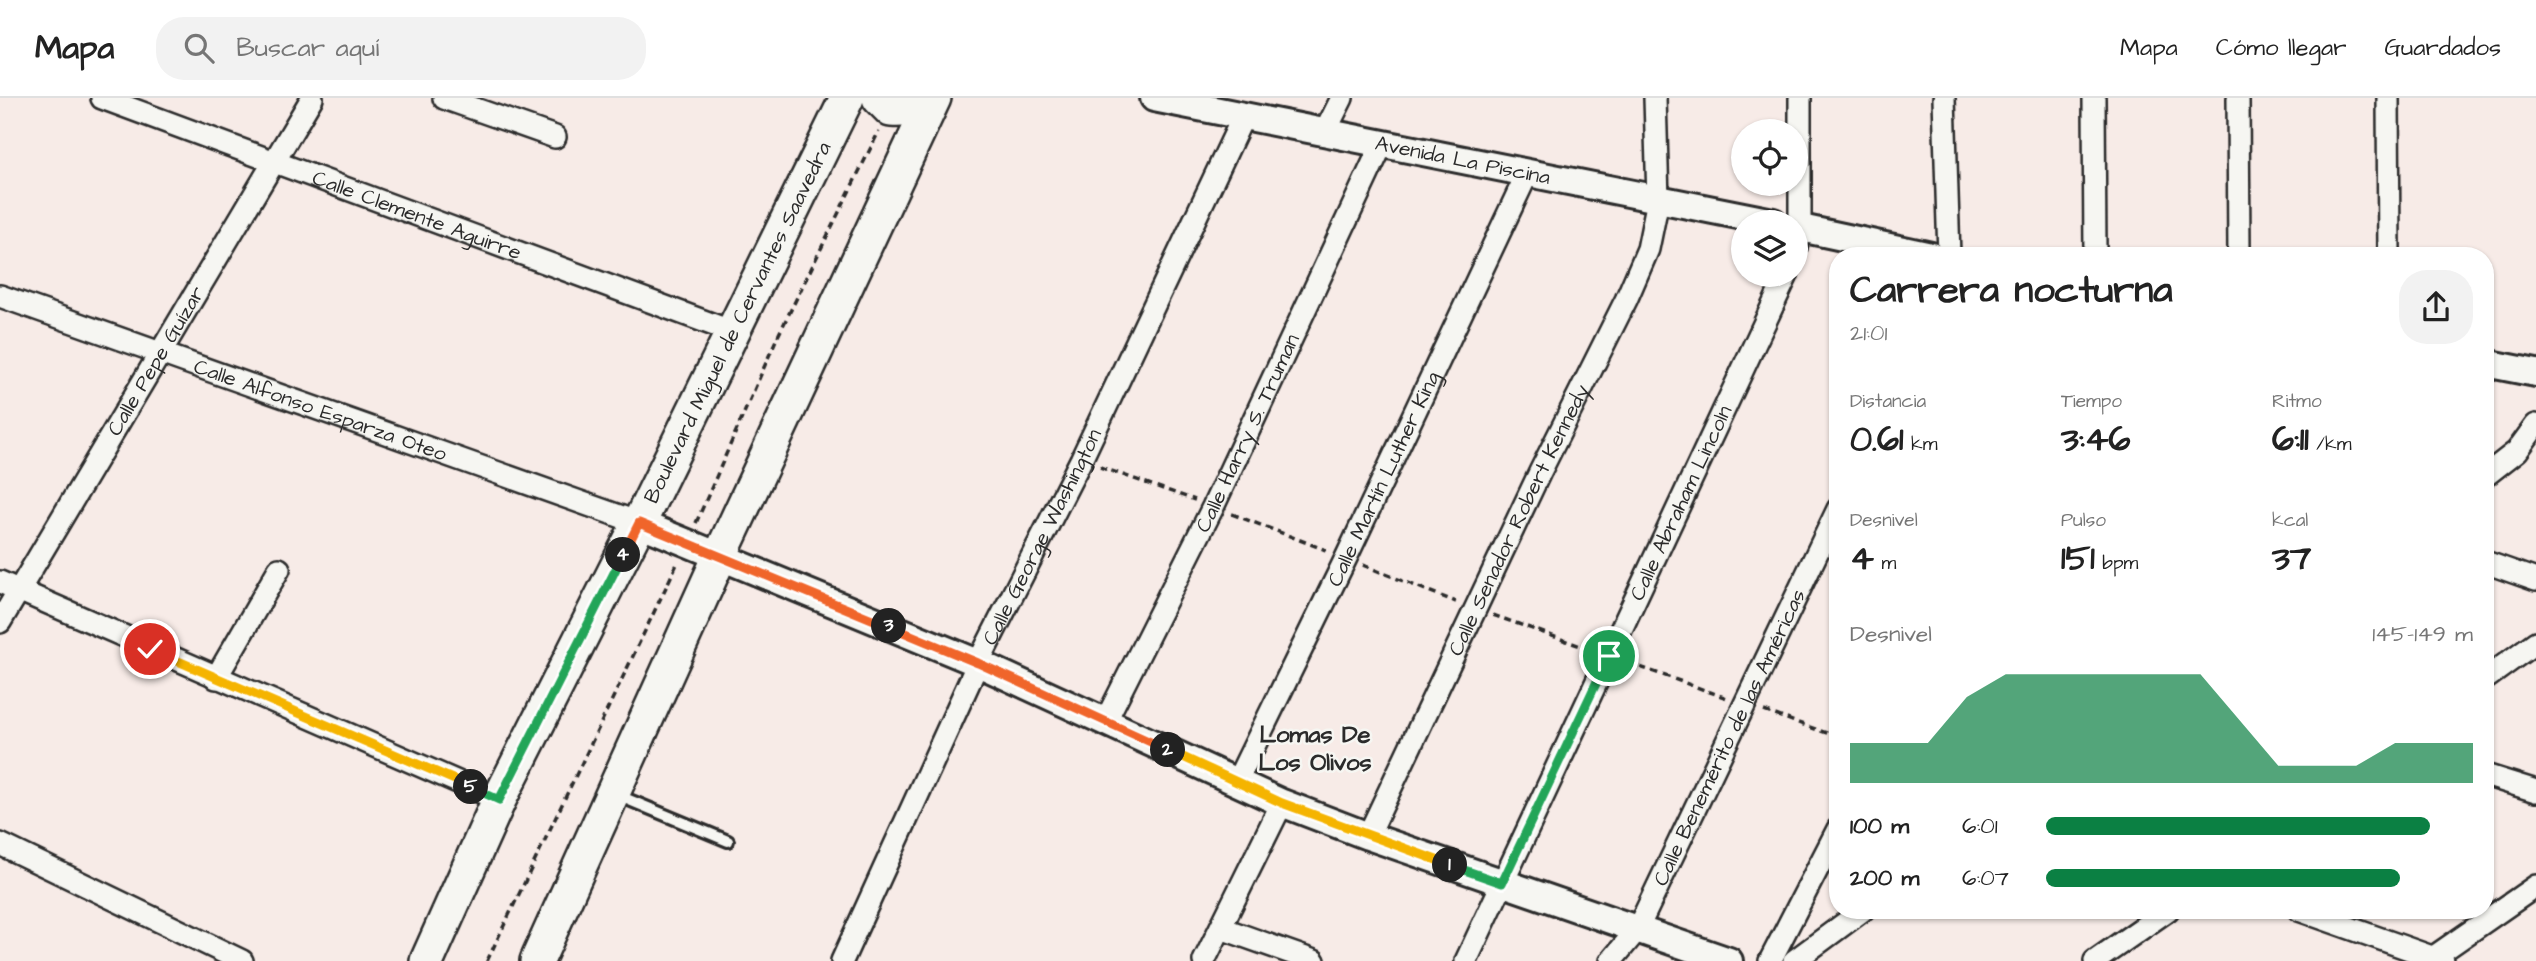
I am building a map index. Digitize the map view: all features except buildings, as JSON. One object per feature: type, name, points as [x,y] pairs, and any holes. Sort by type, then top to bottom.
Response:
[{"type":"main road","name":"Boulevard Miguel de Cervantes Saavedra","points":[[427,961],[499,800],[639,523],[846,98]]},
{"type":"main road","points":[[878,98],[891,110],[903,111],[916,109],[932,98]]},
{"type":"main road","points":[[537,961],[720,556],[932,98]]},
{"type":"street","name":"Calle Clemente Aguirre","points":[[102,98],[733,332]]},
{"type":"street","name":"Calle Pepe Guízar","points":[[0,622],[9,586],[161,354],[312,98]]},
{"type":"street","points":[[444,98],[555,137]]},
{"type":"street","name":"Avenida La Piscina","points":[[1154,98],[1731,214]]},
{"type":"street","points":[[1325,132],[1342,98]]},
{"type":"street","name":"Calle Senador Robert Kennedy","points":[[1368,836],[1540,472],[1626,300],[1648,249],[1658,200],[1655,98]]},
{"type":"street","points":[[1798,210],[1800,98]]},
{"type":"street","points":[[1944,98],[1949,247]]},
{"type":"street","points":[[2094,98],[2095,247]]},
{"type":"street","points":[[2238,98],[2239,247]]},
{"type":"street","points":[[2388,98],[2389,247]]},
{"type":"street","name":"Calle George Washington","points":[[842,961],[978,663],[1081,460],[1244,115]]},
{"type":"street","name":"Calle Harry S. Truman","points":[[1106,720],[1213,506],[1382,144]]},
{"type":"street","name":"Calle Martín Luther King","points":[[1236,783],[1346,558],[1527,174]]},
{"type":"street","points":[[1808,236],[1876,247]]},
{"type":"street","name":"Calle Abraham Lincoln","points":[[1466,961],[1781,287]]},
{"type":"street","name":"Calle Alfonso Esparza Oteo","points":[[0,296],[639,523]]},
{"type":"street","points":[[2494,365],[2536,373]]},
{"type":"street","points":[[2494,469],[2518,452],[2536,425]]},
{"type":"street","points":[[639,523],[978,663],[1282,803],[1368,836],[1729,961]]},
{"type":"street","name":"Calle Benemérito de las Américas","points":[[1611,961],[1637,930],[1829,528]]},
{"type":"street","points":[[2494,565],[2536,580]]},
{"type":"street","points":[[216,678],[279,569]]},
{"type":"street","points":[[9,586],[499,800]]},
{"type":"street","points":[[2494,672],[2536,642]]},
{"type":"street","points":[[2494,778],[2536,791]]},
{"type":"street","points":[[1204,961],[1282,803]]},
{"type":"street","points":[[0,844],[242,961]]},
{"type":"street","points":[[1770,961],[1829,847]]},
{"type":"street","points":[[2494,916],[2536,886]]},
{"type":"street","points":[[1794,961],[1851,919]]},
{"type":"street","points":[[2095,961],[2155,919]]},
{"type":"street","points":[[2323,919],[2434,960],[2491,919]]},
{"type":"street","points":[[1221,928],[1314,961]]},
{"type":"lane","points":[[612,792],[728,841]]},
{"type":"district","name":"Lomas De Los Olivos","points":[[1315,748]]},
{"type":"route","points":[[150,649],[499,800],[639,523],[978,663],[1282,803],[1502,883],[1609,656]]}]
